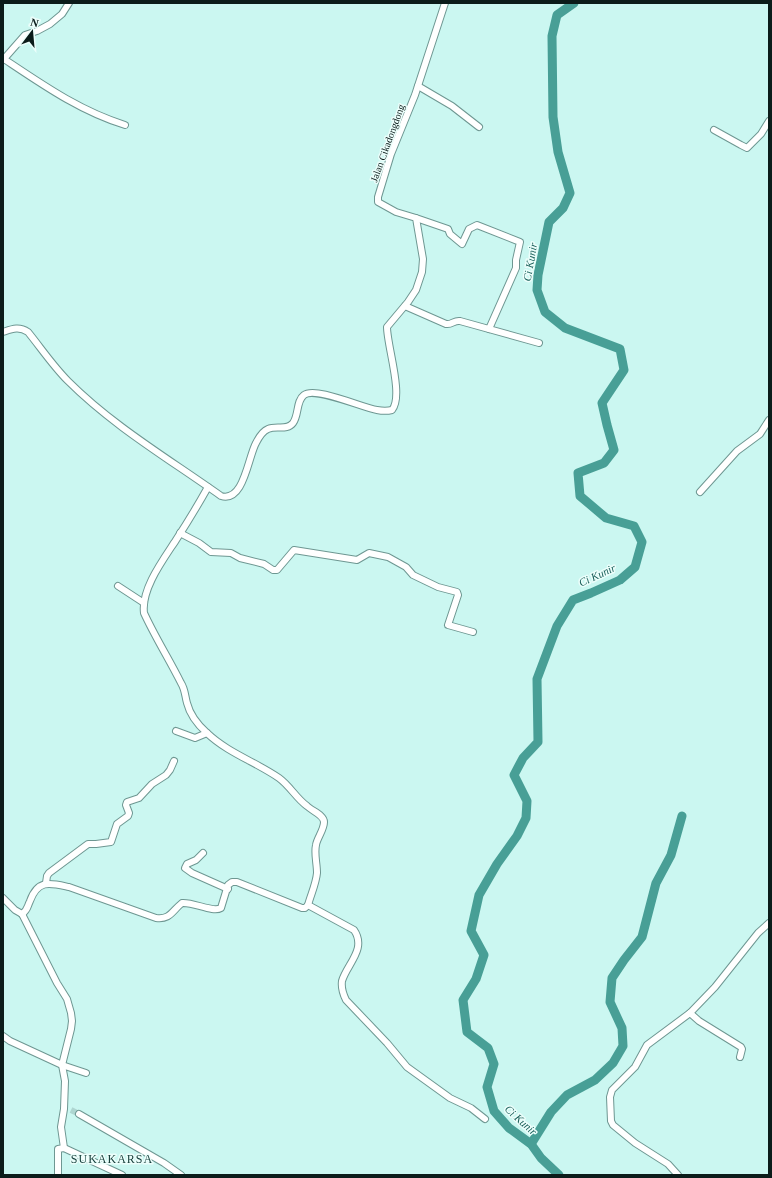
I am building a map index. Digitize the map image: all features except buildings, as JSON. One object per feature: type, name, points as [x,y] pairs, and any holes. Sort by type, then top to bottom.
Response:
[{"type":"street","points":[[69,3],[62,14],[50,24],[25,35],[3,60],[77,106],[102,118],[125,125]]},
{"type":"street","name":"Jalan Cikadongdong","points":[[416,218],[396,212],[378,202],[378,200],[391,154],[416,95],[445,3]]},
{"type":"street","points":[[418,86],[452,106],[479,127]]},
{"type":"street","points":[[714,130],[747,148],[761,134],[769,121]]},
{"type":"street","points":[[3,332],[14,328],[22,328],[28,332],[68,380],[94,404],[133,435],[221,496],[228,497],[232,495],[245,478],[256,443],[266,430],[273,427],[286,428],[291,425],[296,417],[300,401],[305,394],[310,392],[330,396],[377,410],[392,410],[396,402],[396,382],[389,349],[387,327],[405,306],[416,290],[422,272],[423,259],[416,218],[448,229],[450,234],[462,244],[467,231],[477,225],[520,242],[516,260],[516,268],[489,329]]},
{"type":"street","points":[[405,306],[446,324],[450,324],[458,320],[539,344]]},
{"type":"street","points":[[700,492],[738,451],[760,434],[769,420]]},
{"type":"street","points":[[22,914],[26,911],[33,892],[46,883],[69,887],[162,919],[168,917],[182,903],[197,904],[218,910],[221,908],[229,884],[232,882],[237,882],[302,908],[306,908],[308,905],[316,880],[317,870],[315,852],[316,844],[323,825],[323,819],[295,796],[290,788],[281,779],[239,756],[207,734],[189,710],[183,686],[144,613],[144,603],[147,592],[156,571],[208,487]]},
{"type":"street","points":[[180,533],[199,543],[210,552],[231,553],[240,558],[264,564],[275,571],[294,550],[356,560],[360,560],[369,553],[386,557],[405,566],[413,576],[438,587],[457,592],[458,595],[448,625],[473,632]]},
{"type":"street","points":[[118,586],[144,603]]},
{"type":"street","points":[[176,732],[195,738],[207,734]]},
{"type":"street","points":[[46,883],[49,873],[88,844],[111,842],[117,824],[128,816],[129,813],[126,805],[127,802],[139,798],[152,784],[166,775],[174,761]]},
{"type":"street","points":[[203,853],[196,860],[187,864],[185,868],[192,873],[228,890]]},
{"type":"street","points":[[3,898],[15,910],[22,914],[36,944],[67,999],[69,1006],[72,1022],[62,1065],[64,1081],[64,1109],[61,1127],[64,1148]]},
{"type":"street","points":[[308,905],[354,930],[358,935],[359,944],[354,960],[342,981],[342,992],[346,1000],[387,1043],[407,1067],[450,1098],[471,1108],[485,1119]]},
{"type":"street","points":[[678,1175],[670,1166],[638,1145],[613,1125],[611,1121],[610,1097],[614,1088],[635,1067],[647,1045],[690,1013],[715,987],[758,933],[769,924]]},
{"type":"street","points":[[690,1013],[698,1021],[741,1047],[740,1057]]},
{"type":"street","points":[[3,1036],[10,1041],[62,1065],[86,1073]]},
{"type":"street","points":[[64,1109],[71,1110]]},
{"type":"street","points":[[79,1114],[181,1175]]},
{"type":"street","points":[[58,1175],[58,1150],[64,1148],[122,1175]]},
{"type":"waterway","name":"Ci Kunir","points":[[559,1175],[541,1158],[531,1144],[509,1128],[494,1111],[487,1087],[494,1064],[488,1048],[467,1032],[463,1000],[476,979],[484,955],[471,931],[479,895],[497,864],[517,836],[526,818],[527,801],[514,775],[523,758],[538,742],[537,679],[557,626],[573,600],[620,580],[635,567],[642,542],[634,526],[606,518],[580,496],[578,473],[604,463],[614,450],[602,403],[624,370],[620,349],[565,328],[545,312],[537,290],[538,275],[549,222],[563,208],[570,193],[558,152],[553,117],[552,36],[557,15],[574,3]]},
{"type":"waterway","points":[[531,1144],[551,1112],[567,1095],[595,1080],[613,1063],[623,1046],[622,1028],[610,1002],[612,978],[642,937],[656,883],[671,855],[682,816]]},
{"type":"tunnel","points":[[71,1110],[79,1114]]},
{"type":"district","name":"SUKAKARSA","points":[[112,1159]]}]
